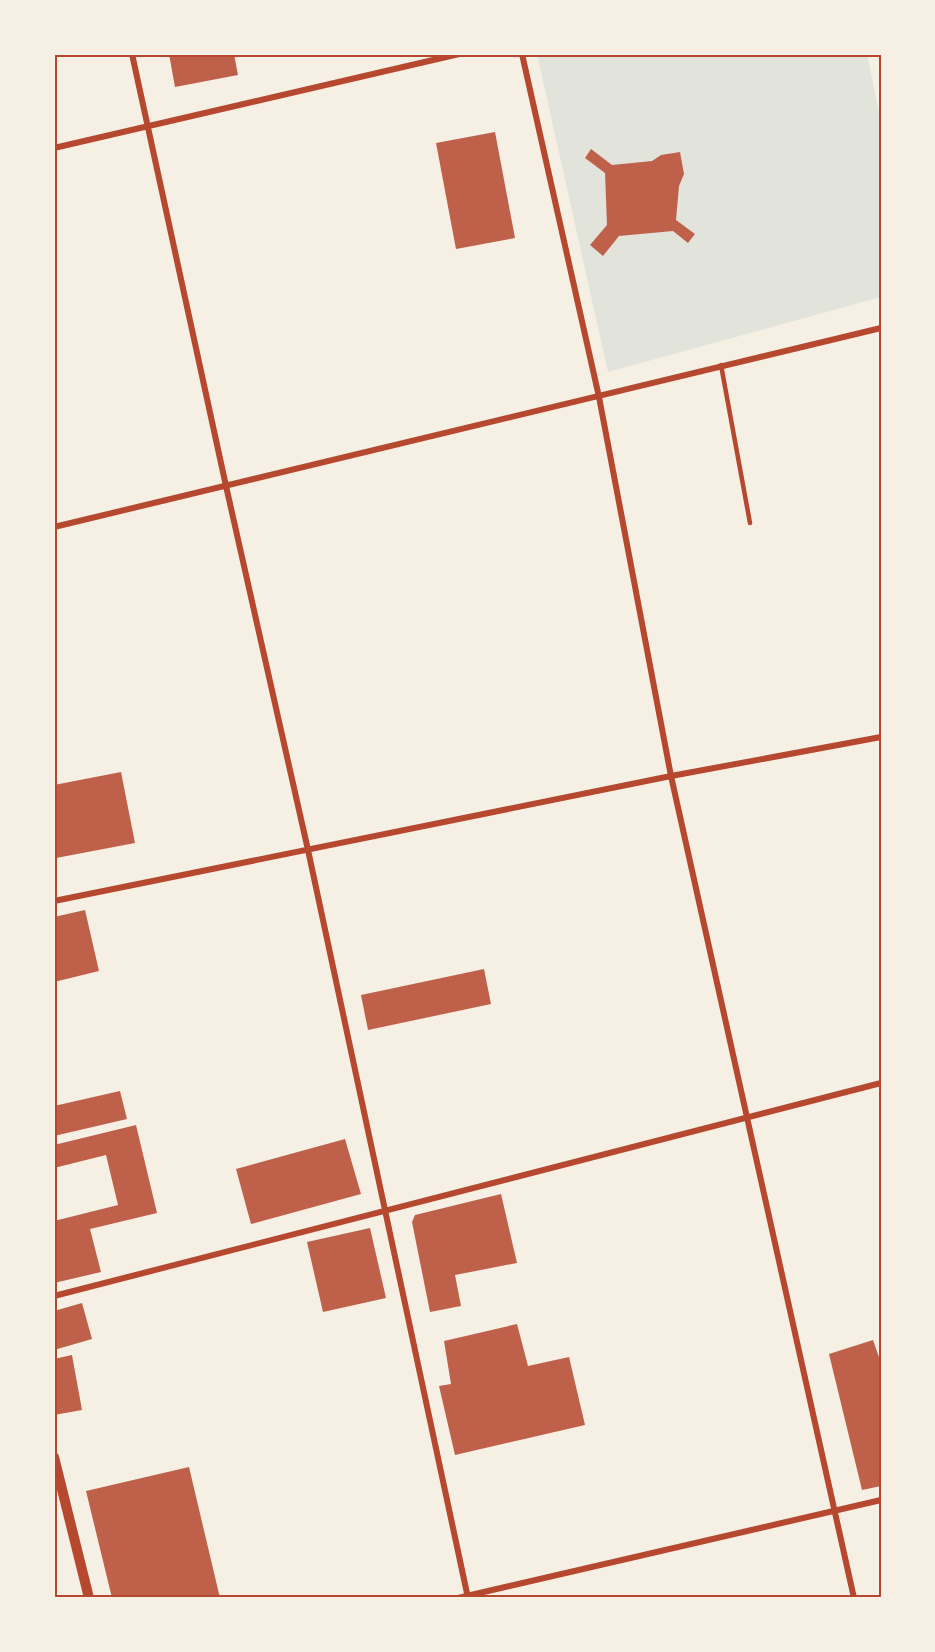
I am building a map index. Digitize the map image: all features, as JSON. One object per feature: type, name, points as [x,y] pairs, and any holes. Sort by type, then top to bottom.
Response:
[{"type":"street","points":[[132,54],[308,850],[468,1597]]},
{"type":"street","points":[[54,148],[459,54]]},
{"type":"street","points":[[522,54],[599,397],[671,776],[855,1598]]},
{"type":"street","points":[[54,527],[599,397],[721,364],[881,328]]},
{"type":"street","points":[[54,901],[671,776],[881,737]]},
{"type":"street","points":[[54,1296],[881,1083]]},
{"type":"street","points":[[54,1457],[89,1598]]},
{"type":"street","points":[[458,1598],[881,1500]]},
{"type":"lane","points":[[721,364],[750,523]]},
{"type":"shaded area","points":[[537,54],[867,54],[881,122],[881,297],[608,372]]},
{"type":"building","points":[[169,54],[234,54],[238,75],[175,87]]},
{"type":"building","points":[[495,132],[515,238],[456,249],[436,143]]},
{"type":"building","points":[[591,149],[612,165],[652,161],[661,155],[680,152],[684,174],[679,186],[676,220],[695,234],[688,243],[673,231],[619,236],[603,256],[590,245],[607,225],[605,173],[585,158]]},
{"type":"building","points":[[121,772],[135,843],[56,858],[54,785]]},
{"type":"building","points":[[85,910],[99,971],[54,982],[54,917]]},
{"type":"building","points":[[484,969],[491,1004],[368,1030],[361,995]]},
{"type":"building","points":[[120,1091],[127,1119],[54,1136],[54,1106]]},
{"type":"building","points":[[136,1125],[157,1213],[90,1229],[101,1272],[54,1283],[54,1221],[118,1205],[106,1155],[54,1168],[54,1145]]},
{"type":"building","points":[[345,1139],[361,1194],[251,1224],[236,1169]]},
{"type":"building","points":[[501,1194],[517,1263],[455,1275],[461,1306],[430,1312],[412,1222],[415,1215]]},
{"type":"building","points":[[370,1228],[386,1298],[323,1312],[307,1242]]},
{"type":"building","points":[[82,1303],[92,1339],[54,1350],[54,1311]]},
{"type":"building","points":[[517,1324],[528,1366],[569,1357],[585,1425],[455,1455],[439,1386],[451,1384],[444,1341]]},
{"type":"building","points":[[873,1340],[881,1363],[881,1486],[862,1490],[829,1354]]},
{"type":"building","points":[[72,1355],[82,1410],[54,1415],[54,1359]]},
{"type":"building","points":[[189,1467],[220,1598],[112,1598],[86,1491]]}]
